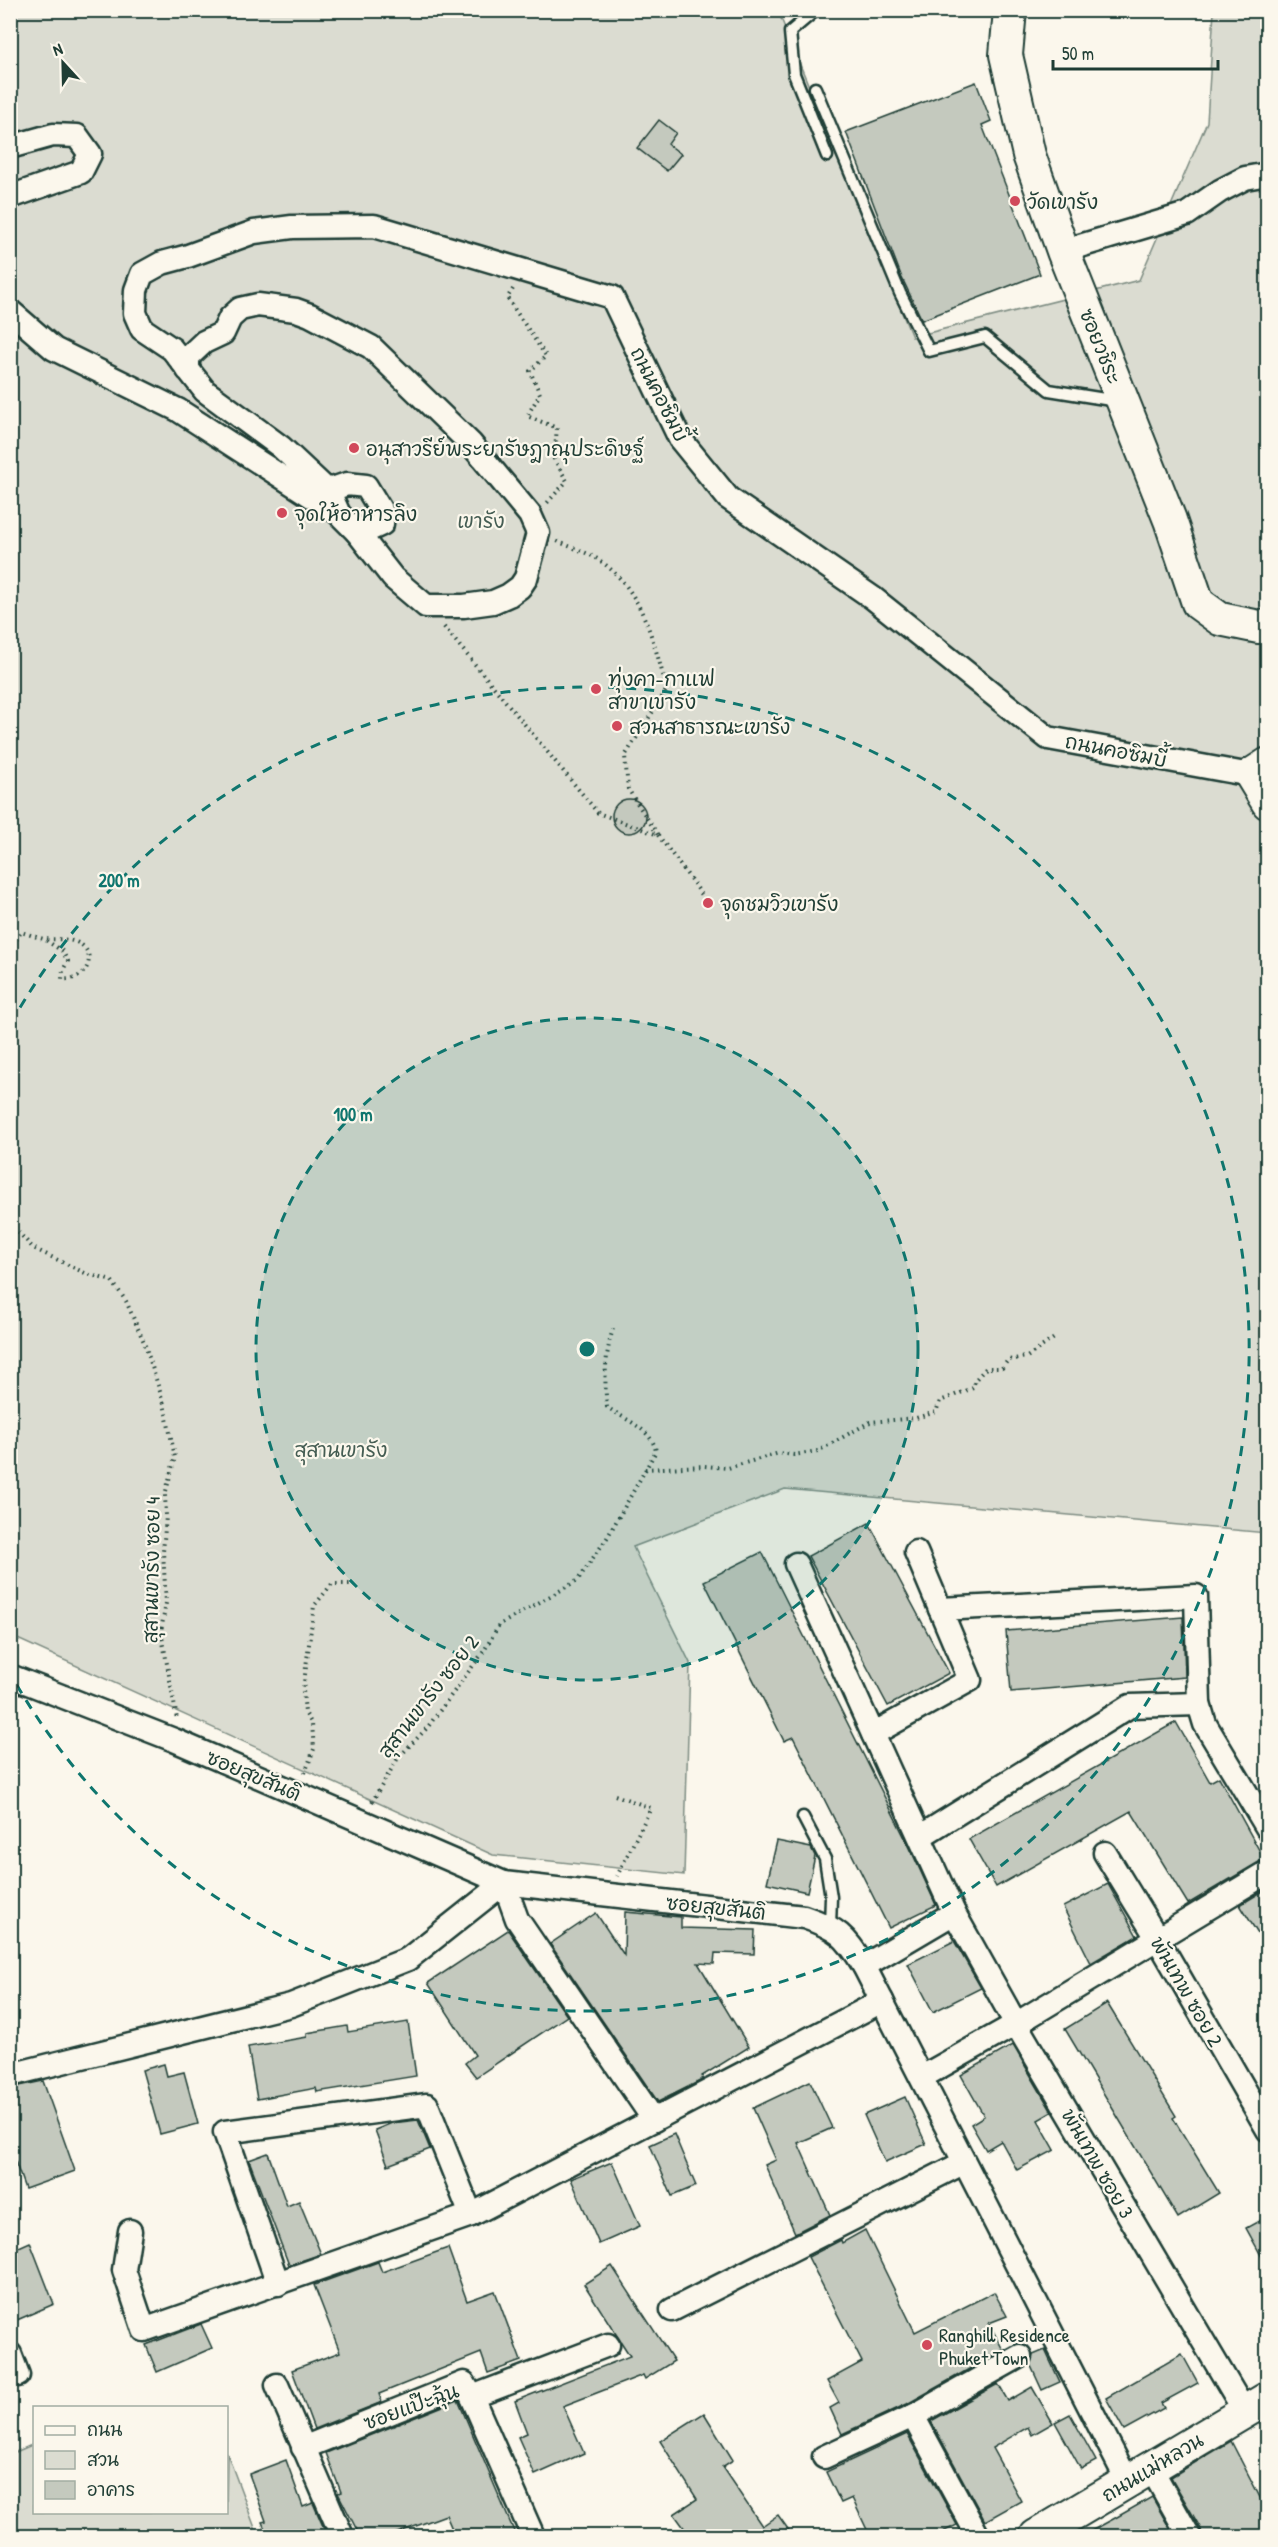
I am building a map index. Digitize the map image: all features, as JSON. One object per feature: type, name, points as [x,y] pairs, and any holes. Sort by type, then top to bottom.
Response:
[{"type":"street","name":"ซอยวชิระ","points":[[1010,10],[1006,55],[1016,107],[1029,155],[1063,251],[1170,520],[1198,603],[1220,619],[1268,627]]},
{"type":"street","points":[[10,147],[53,135],[77,136],[90,154],[81,172],[10,197]]},
{"type":"street","points":[[1063,251],[1112,234],[1153,226],[1187,214],[1220,191],[1245,178],[1268,174]]},
{"type":"street","name":"ถนนคอซิมบี้","points":[[172,349],[142,329],[135,313],[136,290],[142,274],[162,263],[254,232],[292,227],[374,226],[612,297],[680,439],[728,498],[873,598],[1048,738],[1259,770],[1268,803]]},
{"type":"street","points":[[258,304],[296,310],[310,315],[371,347],[471,444],[530,515],[538,533],[526,578],[520,587],[493,602],[464,606],[426,606],[393,578],[357,532],[320,494],[281,447],[205,391],[172,349],[204,342],[222,333],[230,318],[240,309],[258,304]]},
{"type":"street","points":[[10,311],[54,349],[178,410],[320,494]]},
{"type":"street","points":[[188,370],[188,357],[204,342]]},
{"type":"street","points":[[320,494],[347,484],[366,486],[376,499],[383,514],[382,524],[357,532]]},
{"type":"street","points":[[873,1734],[970,1680],[916,1552]]},
{"type":"street","name":"พันเทพ ซอย 3","points":[[796,1564],[954,1913],[1016,2024],[1256,2405]]},
{"type":"street","points":[[940,1609],[1196,1596],[1199,1704],[1205,1724],[1268,1829]]},
{"type":"street","name":"ซอยสุขสันติ","points":[[10,1676],[174,1740],[504,1883],[804,1917],[830,1926],[852,1946],[864,1966],[922,2077],[963,2163],[1139,2475],[1189,2536]]},
{"type":"street","points":[[921,1836],[1130,1706],[1199,1704]]},
{"type":"street","name":"พันเทพ ซอย 2","points":[[1105,1853],[1268,2130]]},
{"type":"street","points":[[922,2077],[1016,2024],[1268,1872]]},
{"type":"street","points":[[10,2076],[291,2005],[312,1997],[408,1959],[504,1883],[517,1919],[654,2120]]},
{"type":"street","points":[[864,1966],[954,1913]]},
{"type":"street","points":[[130,2231],[124,2270],[144,2331],[471,2215],[882,2001]]},
{"type":"street","points":[[278,2284],[225,2132],[427,2105],[471,2215]]},
{"type":"street","points":[[672,2310],[963,2163]]},
{"type":"street","points":[[472,2397],[608,2345]]},
{"type":"street","points":[[824,2457],[913,2416],[1020,2356]]},
{"type":"street","name":"ซอยแป๊ะฉุ้น","points":[[303,2448],[464,2383],[533,2536]]},
{"type":"street","points":[[277,2385],[342,2536]]},
{"type":"street","name":"ถนนแม่หลวน","points":[[1036,2536],[1256,2405]]},
{"type":"street","points":[[913,2416],[978,2536]]},
{"type":"lane","points":[[816,10],[790,32],[794,74],[827,156]]},
{"type":"lane","points":[[816,88],[900,293],[929,351],[985,337],[1049,390],[1123,402]]},
{"type":"lane","points":[[803,1817],[825,1859],[831,1897],[830,1926]]},
{"type":"path","points":[[526,271],[507,298],[546,356],[530,371],[540,394],[527,416],[557,428],[554,459],[567,481],[544,507]]},
{"type":"path","points":[[538,533],[599,560],[632,592],[650,630],[667,689],[625,756],[628,789],[658,835],[708,903]]},
{"type":"path","points":[[426,606],[598,813],[658,835]]},
{"type":"path","points":[[10,950],[21,932],[44,939],[62,951],[68,960],[62,979],[73,980],[83,974],[89,962],[87,952],[79,943],[65,939],[44,939]]},
{"type":"path","name":"สุสานเขารัง ซอย 4","points":[[10,1223],[33,1248],[87,1274],[112,1281],[126,1301],[144,1342],[164,1404],[175,1458],[165,1495],[163,1552],[166,1603],[161,1631],[177,1719],[174,1740]]},
{"type":"path","name":"สุสานเขารัง ซอย 2","points":[[362,1822],[385,1776],[398,1758],[432,1722],[484,1651],[499,1625],[577,1581],[607,1538],[656,1451],[653,1439],[607,1407],[605,1386],[607,1349],[613,1329]]},
{"type":"path","points":[[645,1469],[694,1466],[728,1468],[779,1453],[794,1455],[818,1451],[870,1422],[916,1419],[936,1412],[940,1401],[974,1388],[975,1380],[986,1368],[1002,1368],[1008,1360],[1027,1357],[1057,1336]]},
{"type":"path","points":[[297,1793],[314,1749],[312,1724],[305,1713],[303,1690],[314,1606],[332,1584],[351,1584]]},
{"type":"path","points":[[607,1895],[651,1808],[615,1796]]},
{"type":"green space","name":"เขารัง","points":[[11,11],[778,11],[912,337],[1139,280],[1207,122],[1214,11],[1267,11],[1267,1533],[785,1489],[633,1547],[690,1663],[684,1875],[493,1855],[11,1636]]},
{"type":"green space","points":[[33,2444],[33,2514],[228,2514],[228,2456],[258,2536],[11,2536],[11,2454]]},
{"type":"building","points":[[976,82],[991,121],[982,125],[1040,274],[922,320],[902,278],[846,132]]},
{"type":"building","points":[[659,120],[676,133],[668,144],[681,154],[667,171],[637,148]]},
{"type":"building","points":[[629,799],[641,804],[646,816],[641,828],[629,833],[617,828],[612,816],[617,804]]},
{"type":"building","points":[[869,1523],[949,1673],[888,1706],[808,1556]]},
{"type":"building","points":[[762,1552],[910,1848],[936,1905],[889,1928],[793,1737],[784,1741],[704,1581]]},
{"type":"building","points":[[1183,1617],[1185,1677],[1011,1692],[1006,1631]]},
{"type":"building","points":[[1176,1722],[1210,1782],[1219,1777],[1264,1859],[1188,1904],[1131,1811],[996,1887],[969,1839]]},
{"type":"building","points":[[777,1841],[811,1848],[815,1856],[807,1892],[767,1883]]},
{"type":"building","points":[[1108,1884],[1137,1936],[1091,1963],[1063,1907]]},
{"type":"building","points":[[1268,1888],[1268,1950],[1240,1905]]},
{"type":"building","points":[[625,1912],[681,1917],[681,1928],[755,1930],[754,1954],[715,1953],[714,1964],[698,1963],[749,2047],[702,2076],[700,2081],[658,2102],[550,1944],[596,1913],[624,1955]]},
{"type":"building","points":[[508,1930],[567,2016],[476,2077],[465,2063],[475,2055],[428,1983]]},
{"type":"building","points":[[954,1941],[981,1988],[933,2012],[908,1964]]},
{"type":"building","points":[[1107,2003],[1176,2116],[1173,2118],[1219,2193],[1178,2218],[1065,2029]]},
{"type":"building","points":[[408,2022],[416,2076],[317,2092],[316,2088],[257,2099],[248,2047],[307,2037],[307,2033],[347,2026],[348,2032]]},
{"type":"building","points":[[1013,2045],[1052,2112],[1038,2120],[1055,2150],[1017,2170],[1001,2141],[986,2150],[971,2124],[984,2116],[961,2075]]},
{"type":"building","points":[[164,2064],[167,2076],[184,2072],[198,2124],[160,2134],[142,2070]]},
{"type":"building","points":[[43,2081],[75,2171],[25,2189],[10,2147],[10,2088]]},
{"type":"building","points":[[810,2081],[832,2128],[798,2143],[830,2215],[795,2233],[765,2165],[776,2160],[753,2108]]},
{"type":"building","points":[[905,2097],[926,2144],[885,2162],[864,2115]]},
{"type":"building","points":[[418,2120],[430,2149],[388,2165],[375,2130],[392,2123]]},
{"type":"building","points":[[674,2134],[696,2186],[672,2196],[650,2145]]},
{"type":"building","points":[[268,2153],[287,2206],[299,2201],[321,2254],[289,2265],[249,2160]]},
{"type":"building","points":[[612,2162],[640,2226],[599,2244],[571,2179]]},
{"type":"building","points":[[1268,2216],[1268,2268],[1246,2228]]},
{"type":"building","name":"Ranghill Residence Phuket Town","points":[[865,2230],[915,2332],[994,2292],[1007,2316],[989,2323],[1003,2350],[907,2404],[842,2434],[830,2408],[839,2403],[827,2381],[862,2362],[808,2257],[841,2240],[842,2243]]},
{"type":"building","points":[[30,2242],[54,2304],[10,2323],[10,2251]]},
{"type":"building","points":[[448,2248],[467,2301],[495,2291],[521,2361],[488,2373],[481,2353],[379,2394],[382,2402],[314,2429],[292,2370],[340,2352],[314,2285],[378,2262],[382,2272]]},
{"type":"building","points":[[612,2266],[674,2361],[645,2379],[643,2375],[563,2406],[584,2453],[535,2475],[518,2437],[527,2433],[515,2401],[630,2356],[584,2284]]},
{"type":"building","points":[[201,2324],[212,2348],[157,2372],[146,2345]]},
{"type":"building","points":[[1045,2350],[1060,2382],[1042,2390],[1030,2364],[1033,2355]]},
{"type":"building","points":[[1182,2354],[1198,2383],[1161,2403],[1164,2408],[1124,2430],[1106,2398]]},
{"type":"building","points":[[998,2384],[1008,2401],[1032,2387],[1053,2423],[1032,2435],[1028,2427],[992,2448],[1021,2501],[985,2521],[931,2421]]},
{"type":"building","points":[[458,2400],[516,2536],[455,2536],[446,2515],[389,2536],[360,2536],[338,2493],[341,2492],[326,2453]]},
{"type":"building","points":[[704,2413],[733,2460],[722,2467],[762,2526],[778,2515],[793,2536],[690,2536],[674,2514],[697,2499],[660,2441]]},
{"type":"building","points":[[1070,2414],[1096,2461],[1081,2469],[1055,2422]]},
{"type":"building","points":[[907,2434],[957,2525],[935,2536],[870,2536],[852,2498],[841,2503],[826,2472]]},
{"type":"building","points":[[1231,2441],[1268,2513],[1268,2536],[1202,2536],[1201,2529],[1171,2477]]},
{"type":"building","points":[[286,2460],[303,2507],[313,2503],[325,2531],[313,2536],[268,2536],[262,2522],[266,2521],[249,2474]]},
{"type":"building","points":[[1152,2497],[1174,2536],[1082,2536],[1117,2517]]},
{"type":"place","name":"วัดเขารัง","points":[[1015,201]]},
{"type":"place","name":"อนุสาวรีย์พระยารัษฎาณุประดิษฐ์","points":[[354,448]]},
{"type":"place","name":"จุดให้อาหารลิง","points":[[282,513]]},
{"type":"place","name":"ทุ่งคา-กาแฟ สาขาเขารัง","points":[[596,689]]},
{"type":"place","name":"สวนสาธารณะเขารัง","points":[[617,726]]},
{"type":"place","name":"จุดชมวิวเขารัง","points":[[708,903]]},
{"type":"place","name":"Ranghill Residence Phuket Town","points":[[927,2345]]},
{"type":"park label","name":"สุสานเขารัง","points":[[341,1449]]}]
